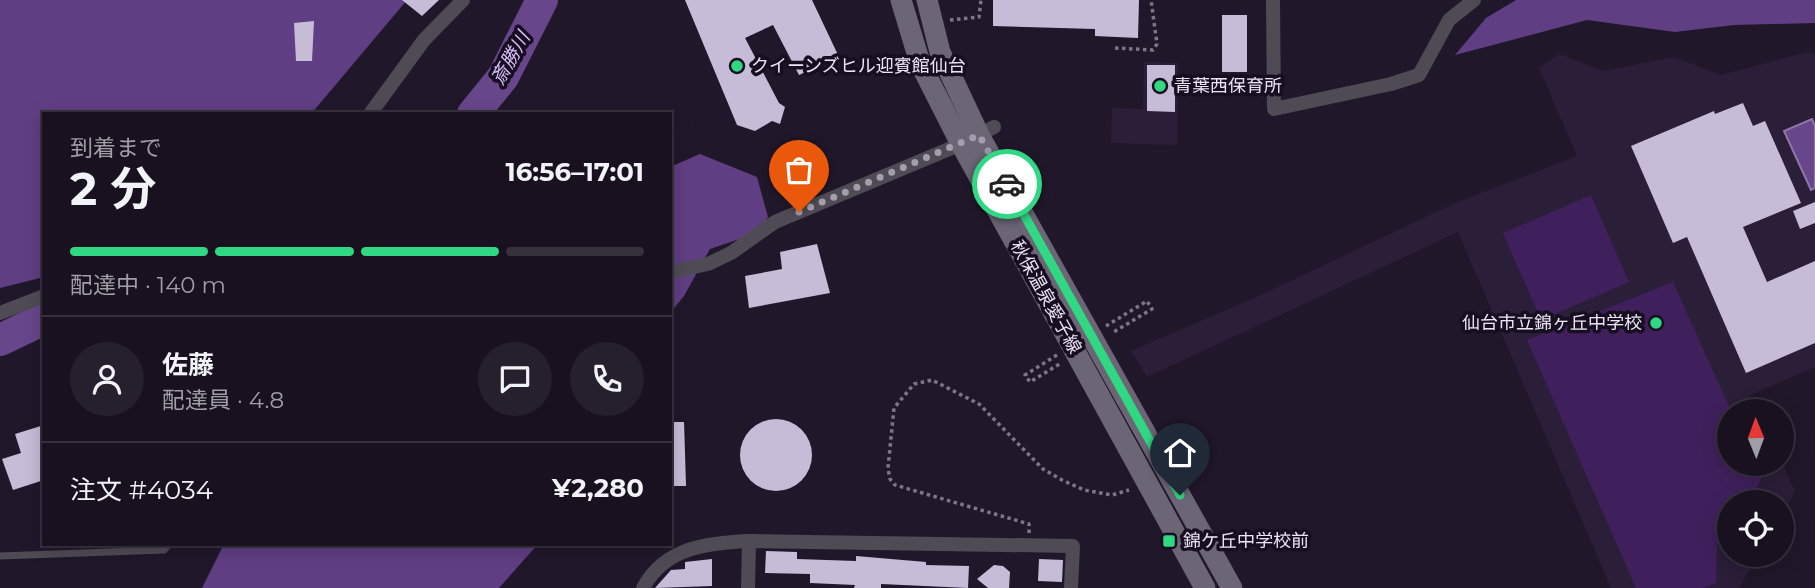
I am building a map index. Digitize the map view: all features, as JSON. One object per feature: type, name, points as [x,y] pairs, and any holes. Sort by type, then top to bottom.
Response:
[{"type":"main road","name":"秋保温泉愛子線","points":[[901,0],[920,63],[978,136],[1232,588]]},
{"type":"main road","name":"秋保温泉愛子線","points":[[927,0],[940,52],[978,136],[1205,588]]},
{"type":"street","points":[[370,112],[424,40],[463,0]]},
{"type":"street","points":[[1273,0],[1275,109],[1391,84],[1419,75],[1449,20],[1474,0]]},
{"type":"street","points":[[672,272],[708,264],[731,253],[775,222],[978,136]]},
{"type":"street","points":[[0,313],[42,297]]},
{"type":"street","points":[[748,588],[749,541]]},
{"type":"street","points":[[643,588],[652,571],[683,550],[702,544],[749,541],[1073,546],[1071,588]]},
{"type":"lane","points":[[0,556],[164,550],[167,546]]},
{"type":"path","points":[[947,21],[979,17],[981,0]]},
{"type":"path","points":[[1115,48],[1153,50],[1157,44],[1151,0]]},
{"type":"path","points":[[1110,334],[1152,309],[1147,301],[1118,318]]},
{"type":"path","points":[[1051,359],[1025,374],[1030,382],[1059,365]]},
{"type":"path","points":[[1028,545],[1029,524],[895,485],[890,480],[888,468],[894,408],[914,384],[932,380],[970,398],[1043,469],[1062,480],[1084,490],[1112,495],[1129,490]]},
{"type":"shaded area","points":[[0,0],[407,0],[313,112],[42,112],[42,278],[0,288]]},
{"type":"shaded area","points":[[1516,0],[1815,0],[1815,23],[1734,25],[1675,32],[1587,20],[1455,55],[1486,18]]},
{"type":"shaded area","name":"仙台市立錦ヶ丘中学校","points":[[1807,52],[1815,54],[1815,367],[1750,395],[1752,399],[1717,399],[1717,476],[1788,476],[1795,492],[1717,490],[1717,567],[1752,567],[1739,588],[1611,588],[1458,232],[1147,377],[1131,351],[1259,296],[1455,203],[1577,156],[1539,68],[1559,54],[1603,71],[1674,57],[1721,75]]},
{"type":"shaded area","name":"青葉西保育所","points":[[1144,62],[1178,63],[1177,145],[1111,143],[1112,108],[1143,109]]},
{"type":"shaded area","points":[[1812,119],[1815,126],[1815,188],[1811,190],[1784,131]]},
{"type":"shaded area","points":[[700,154],[757,177],[768,217],[757,233],[710,249],[684,296],[672,311],[672,166]]},
{"type":"shaded area","points":[[1591,195],[1629,282],[1541,320],[1503,233]]},
{"type":"shaded area","points":[[1673,282],[1726,399],[1717,399],[1717,476],[1761,478],[1756,490],[1717,490],[1716,583],[1703,588],[1636,588],[1527,340]]},
{"type":"shaded area","points":[[223,546],[536,546],[499,588],[202,588]]},
{"type":"building","points":[[402,0],[439,0],[422,16]]},
{"type":"building","name":"クイーンズヒル迎賓館仙台","points":[[685,0],[812,0],[839,57],[799,75],[773,25],[745,38],[779,103],[785,107],[780,124],[772,121],[755,131],[737,125]]},
{"type":"building","points":[[993,0],[1139,0],[1138,38],[1095,36],[1095,29],[993,26]]},
{"type":"building","points":[[1222,15],[1247,15],[1247,72],[1222,72]]},
{"type":"building","points":[[314,21],[312,61],[296,61],[294,23]]},
{"type":"building","points":[[1147,65],[1175,65],[1175,112],[1147,111]]},
{"type":"building","points":[[1743,103],[1753,126],[1765,121],[1801,203],[1743,227],[1767,282],[1815,261],[1815,343],[1746,373],[1687,237],[1673,243],[1631,146],[1714,111],[1715,114]]},
{"type":"building","points":[[1815,202],[1815,223],[1800,229],[1793,211]]},
{"type":"building","points":[[817,244],[830,293],[749,308],[745,276],[782,269],[780,252]]},
{"type":"building","points":[[776,419],[796,425],[806,435],[812,455],[806,475],[796,485],[776,491],[756,485],[746,475],[740,455],[746,435],[756,425]]},
{"type":"building","points":[[672,422],[684,422],[686,486],[672,486]]},
{"type":"building","points":[[42,426],[42,481],[13,490],[2,459],[21,453],[15,434]]},
{"type":"building","points":[[766,551],[797,552],[797,559],[856,561],[856,556],[926,562],[926,565],[969,566],[968,588],[881,584],[881,588],[854,588],[855,585],[810,583],[810,574],[765,573]]},
{"type":"building","points":[[712,559],[712,586],[655,588],[671,570],[685,569],[685,562]]},
{"type":"building","points":[[1039,559],[1063,560],[1062,582],[1038,581]]},
{"type":"building","points":[[994,565],[1003,566],[1010,572],[1009,588],[988,588],[977,579]]},
{"type":"waterway","name":"斎勝川","points":[[475,112],[503,77],[542,0]]},
{"type":"waterway","name":"斎勝川","points":[[0,340],[42,320]]},
{"type":"way so far","points":[[799,212],[979,135],[1007,184]]},
{"type":"place","name":"クイーンズヒル迎賓館仙台","points":[[737,66]]},
{"type":"place","name":"青葉西保育所","points":[[1160,86]]},
{"type":"place","name":"仙台市立錦ヶ丘中学校","points":[[1656,323]]},
{"type":"place","name":"錦ケ丘中学校前","points":[[1169,541]]},
{"type":"route","points":[[1007,184],[1180,495]]}]
